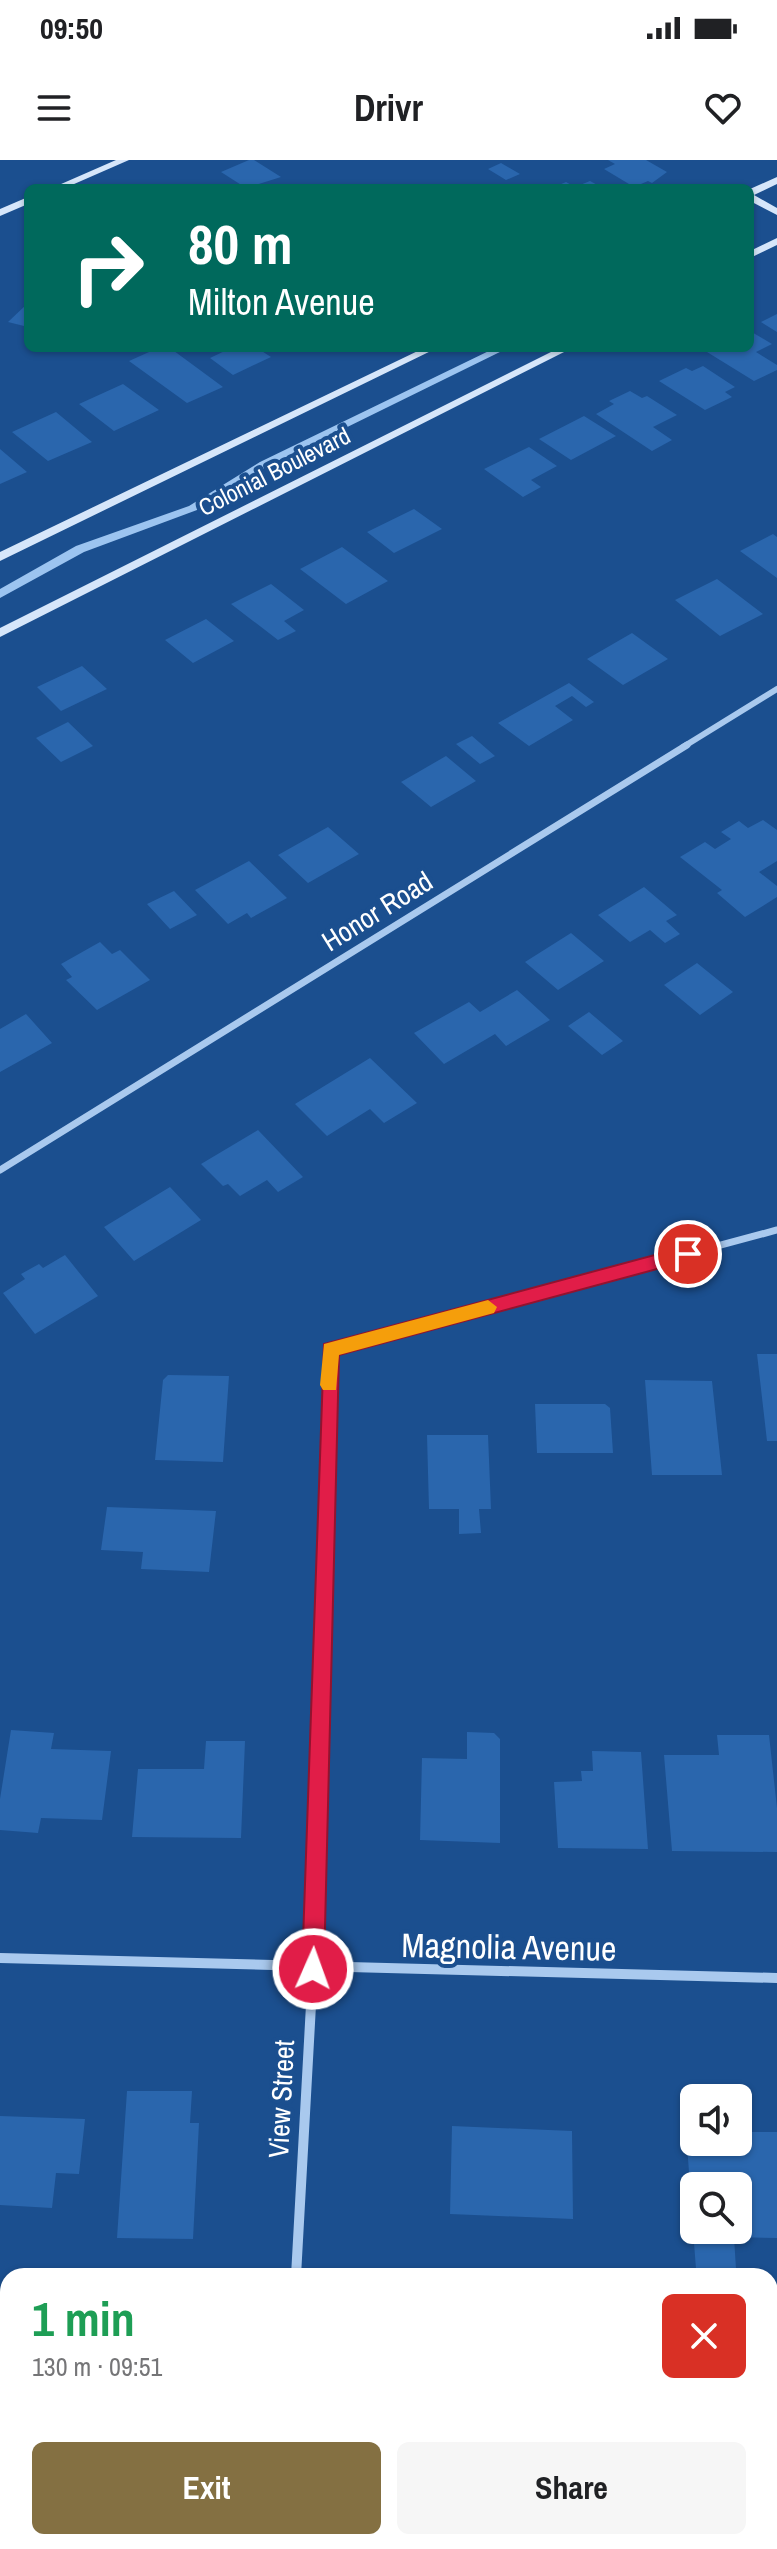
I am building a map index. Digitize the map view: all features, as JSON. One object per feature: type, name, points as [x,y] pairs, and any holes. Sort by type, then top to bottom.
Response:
[{"type":"street","points":[[67,184],[124,160]]},
{"type":"street","points":[[754,193],[777,180]]},
{"type":"street","points":[[754,198],[777,212]]},
{"type":"street","points":[[0,213],[24,202]]},
{"type":"street","points":[[754,253],[777,241]]},
{"type":"street","name":"Colonial Boulevard","points":[[0,557],[424,352]]},
{"type":"street","name":"Colonial Boulevard","points":[[0,633],[559,352]]},
{"type":"street","name":"Honor Road","points":[[0,1170],[777,689]]},
{"type":"street","name":"View Street","points":[[296,2268],[313,1969],[330,1350],[777,1230]]},
{"type":"street","name":"Magnolia Avenue","points":[[0,1958],[313,1969],[777,1978]]},
{"type":"building","points":[[254,160],[281,177],[259,184],[240,184],[221,172]]},
{"type":"building","points":[[608,160],[646,160],[667,172],[652,183],[629,184],[604,169],[615,164]]},
{"type":"building","points":[[501,163],[520,174],[506,180],[488,169]]},
{"type":"building","points":[[24,307],[24,326],[8,322]]},
{"type":"building","points":[[777,314],[777,332],[761,322]]},
{"type":"building","points":[[754,333],[772,344],[756,352],[777,365],[777,370],[754,381],[707,352],[754,352]]},
{"type":"building","points":[[149,352],[175,352],[223,387],[187,403],[129,361]]},
{"type":"building","points":[[223,352],[263,352],[271,357],[233,375],[210,358]]},
{"type":"building","points":[[703,366],[735,387],[725,392],[732,397],[705,410],[659,381],[686,368],[692,371]]},
{"type":"building","points":[[123,384],[159,410],[114,431],[79,404]]},
{"type":"building","points":[[630,391],[642,398],[647,396],[677,415],[653,427],[672,440],[652,451],[596,414],[614,404],[609,401]]},
{"type":"building","points":[[56,412],[92,442],[48,461],[12,432]]},
{"type":"building","points":[[584,416],[616,436],[571,460],[539,439]]},
{"type":"building","points":[[529,447],[557,466],[531,480],[541,487],[523,497],[484,469]]},
{"type":"building","points":[[0,449],[27,472],[0,484]]},
{"type":"building","points":[[414,509],[442,529],[394,553],[367,532]]},
{"type":"building","points":[[773,534],[777,537],[777,578],[740,551]]},
{"type":"building","points":[[342,547],[388,581],[346,604],[300,569]]},
{"type":"building","points":[[717,579],[763,614],[720,636],[675,600]]},
{"type":"building","points":[[271,584],[304,610],[284,621],[296,631],[278,640],[231,604]]},
{"type":"building","points":[[206,619],[234,641],[193,663],[165,640]]},
{"type":"building","points":[[632,633],[668,659],[623,685],[587,659]]},
{"type":"building","points":[[82,666],[107,689],[61,711],[37,687]]},
{"type":"building","points":[[569,683],[594,702],[586,707],[572,696],[555,706],[573,720],[529,746],[498,723]]},
{"type":"building","points":[[68,722],[93,746],[61,762],[36,738]]},
{"type":"building","points":[[472,736],[495,756],[480,764],[456,744]]},
{"type":"building","points":[[446,756],[476,781],[431,807],[401,782]]},
{"type":"building","points":[[763,820],[777,830],[777,861],[759,872],[777,886],[777,897],[745,917],[717,893],[722,890],[680,857],[705,842],[715,849],[731,839],[721,832],[739,821],[748,828]]},
{"type":"building","points":[[328,827],[359,854],[308,883],[278,855]]},
{"type":"building","points":[[249,861],[287,898],[251,918],[247,913],[228,924],[195,890]]},
{"type":"building","points":[[644,887],[677,915],[666,921],[680,934],[665,943],[650,930],[630,942],[598,915]]},
{"type":"building","points":[[174,891],[197,915],[170,929],[147,904]]},
{"type":"building","points":[[571,933],[604,961],[558,990],[525,962]]},
{"type":"building","points":[[100,942],[112,954],[120,950],[150,980],[97,1010],[66,980],[72,977],[61,964]]},
{"type":"building","points":[[697,963],[733,992],[700,1015],[664,985]]},
{"type":"building","points":[[517,990],[550,1020],[506,1046],[495,1034],[444,1064],[414,1033],[469,1002],[480,1012]]},
{"type":"building","points":[[589,1012],[623,1041],[602,1055],[568,1026]]},
{"type":"building","points":[[26,1014],[52,1043],[0,1072],[0,1029]]},
{"type":"building","points":[[370,1058],[417,1103],[384,1123],[370,1109],[327,1136],[295,1104]]},
{"type":"building","points":[[258,1130],[303,1177],[278,1192],[267,1180],[240,1196],[228,1184],[223,1186],[201,1164]]},
{"type":"building","points":[[170,1187],[201,1220],[134,1261],[104,1227]]},
{"type":"building","points":[[65,1255],[98,1296],[35,1334],[3,1293],[25,1279],[21,1274],[39,1264],[43,1268]]},
{"type":"building","points":[[757,1354],[777,1354],[777,1441],[767,1441]]},
{"type":"building","points":[[168,1375],[229,1376],[223,1462],[155,1460],[163,1380]]},
{"type":"building","points":[[645,1380],[712,1381],[722,1475],[652,1475]]},
{"type":"building","points":[[535,1404],[605,1404],[610,1408],[613,1453],[537,1453]]},
{"type":"building","points":[[427,1435],[488,1435],[491,1509],[479,1509],[481,1533],[459,1534],[459,1509],[429,1509]]},
{"type":"building","points":[[107,1507],[216,1511],[209,1572],[141,1569],[143,1552],[101,1550]]},
{"type":"building","points":[[11,1730],[54,1733],[51,1749],[111,1751],[102,1820],[41,1818],[38,1833],[0,1830],[0,1799]]},
{"type":"building","points":[[467,1732],[494,1733],[500,1739],[500,1843],[420,1840],[422,1758],[467,1759]]},
{"type":"building","points":[[717,1735],[769,1735],[777,1808],[777,1852],[672,1851],[664,1755],[719,1755]]},
{"type":"building","points":[[206,1741],[245,1741],[241,1838],[132,1837],[138,1769],[204,1769]]},
{"type":"building","points":[[592,1751],[641,1752],[648,1849],[558,1848],[554,1782],[582,1781],[581,1771],[593,1771]]},
{"type":"building","points":[[127,2091],[192,2091],[190,2123],[199,2123],[193,2239],[117,2238]]},
{"type":"building","points":[[0,2116],[85,2119],[79,2174],[56,2173],[52,2208],[0,2205]]},
{"type":"building","points":[[452,2126],[572,2131],[573,2219],[450,2214]]},
{"type":"building","points":[[752,2132],[777,2132],[777,2238],[752,2237],[752,2172],[689,2172],[688,2156],[752,2156]]},
{"type":"building","points":[[694,2244],[734,2244],[736,2268],[696,2268]]},
{"type":"waterway","points":[[0,594],[80,549],[193,508],[264,464],[495,352]]},
{"type":"slow traffic","points":[[329,1385],[330,1350],[488,1307]]},
{"type":"route","points":[[313,1969],[330,1350],[688,1254]]}]
